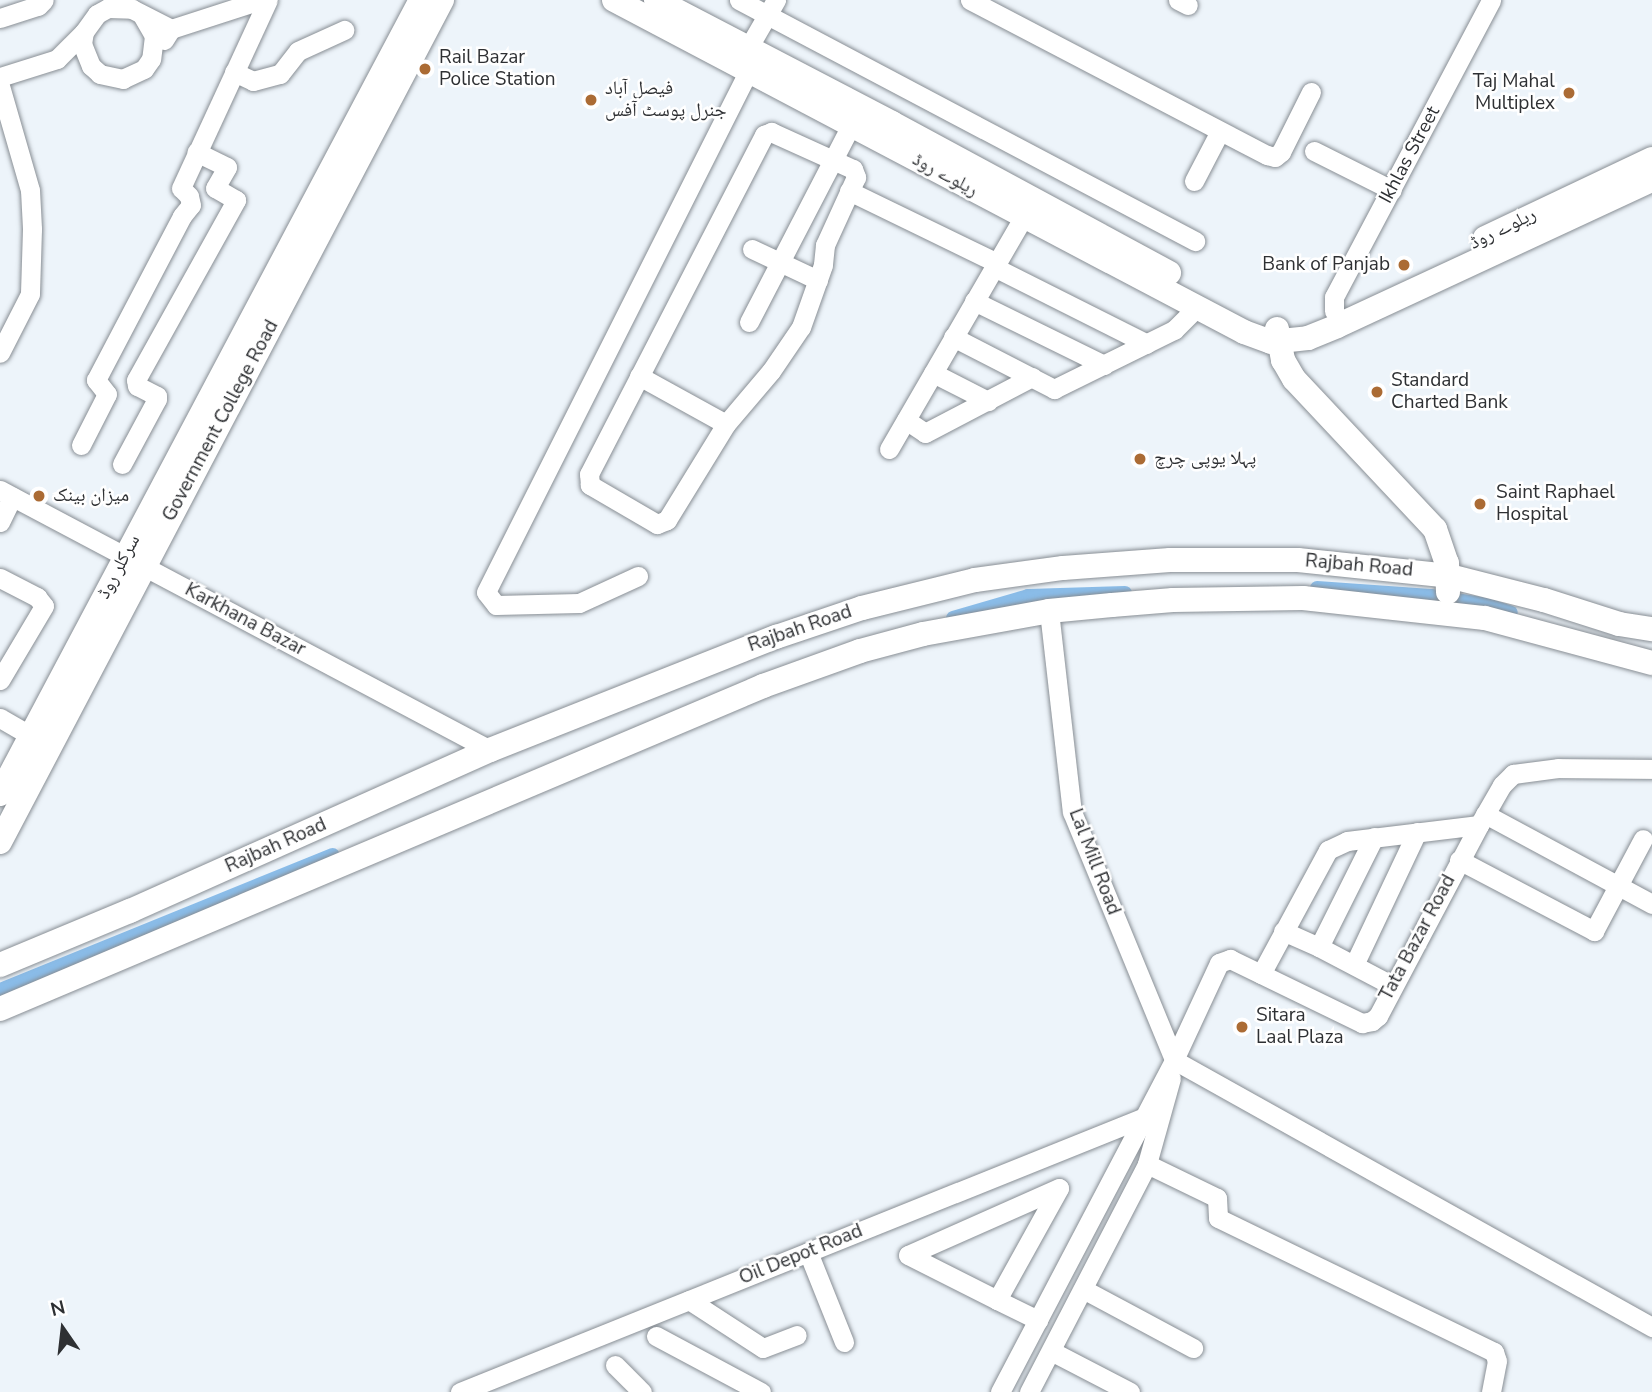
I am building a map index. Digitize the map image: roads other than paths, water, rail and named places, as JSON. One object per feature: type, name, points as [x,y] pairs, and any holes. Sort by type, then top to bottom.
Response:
[{"type":"main road","name":"Government College Road","points":[[0,842],[134,562],[323,198],[421,0]]},
{"type":"main road","name":"Government College Road","points":[[323,198],[442,0]]},
{"type":"main road","name":"ریلوے روڈ","points":[[614,0],[748,61],[1075,220],[1278,336]]},
{"type":"main road","name":"ریلوے روڈ","points":[[656,0],[851,125],[1244,332],[1308,338],[1652,180]]},
{"type":"main road","name":"ریلوے روڈ","points":[[1278,336],[1652,159]]},
{"type":"main road","points":[[1278,336],[1287,370],[1301,388],[1435,529],[1443,546],[1447,595]]},
{"type":"main road","name":"Rajbah Road","points":[[0,965],[131,915],[490,750],[776,636],[862,608],[975,580],[1063,568],[1298,560],[1447,595],[1485,618],[1652,663]]},
{"type":"main road","name":"سرکلر روڈ","points":[[0,794],[31,736],[134,562]]},
{"type":"main road","points":[[1170,563],[1173,598]]},
{"type":"main road","name":"Rajbah Road","points":[[0,1009],[763,686],[860,651],[923,634],[1049,611],[1173,598],[1447,595],[1544,600],[1619,624],[1652,629]]},
{"type":"main road","points":[[131,915],[147,945]]},
{"type":"street","points":[[0,18],[38,6],[44,0]]},
{"type":"street","points":[[57,59],[122,79],[134,75],[151,59],[171,29],[261,0]]},
{"type":"street","points":[[81,445],[107,394],[96,380],[182,216],[191,205],[189,195],[181,188],[268,0]]},
{"type":"street","points":[[739,0],[772,8],[1195,241]]},
{"type":"street","points":[[970,0],[1220,131],[1275,156],[1281,152],[1311,92]]},
{"type":"street","name":"Ikhlas Street","points":[[1334,311],[1335,297],[1491,0]]},
{"type":"street","points":[[0,77],[57,59],[84,32],[97,13],[108,8],[120,7],[171,29]]},
{"type":"street","points":[[638,576],[579,603],[496,605],[486,592],[772,8]]},
{"type":"street","points":[[142,15],[154,36],[151,59]]},
{"type":"street","points":[[234,72],[253,81],[280,74],[298,51],[344,30]]},
{"type":"street","points":[[84,32],[85,56],[100,74]]},
{"type":"street","points":[[0,86],[30,190],[33,229],[30,294],[0,353]]},
{"type":"street","points":[[749,322],[851,125]]},
{"type":"street","points":[[1194,181],[1220,131]]},
{"type":"street","points":[[776,133],[833,160],[855,174],[825,245],[818,280],[801,327],[771,371],[726,424],[667,520],[657,524],[590,485],[589,474],[764,135],[776,133]]},
{"type":"street","points":[[1314,151],[1392,190]]},
{"type":"street","points":[[122,464],[157,399],[157,396],[136,386],[136,380],[236,200],[215,188],[227,167],[196,152]]},
{"type":"street","points":[[849,191],[1147,344]]},
{"type":"street","points":[[889,449],[1024,216]]},
{"type":"street","points":[[752,249],[818,280]]},
{"type":"street","points":[[974,301],[1104,365]]},
{"type":"street","points":[[953,337],[1054,389],[1174,330],[1198,306]]},
{"type":"street","points":[[933,373],[988,401]]},
{"type":"street","points":[[639,376],[726,424]]},
{"type":"street","points":[[906,420],[925,433],[1032,377]]},
{"type":"street","points":[[0,522],[6,494]]},
{"type":"street","name":"Karkhana Bazar","points":[[6,494],[490,750]]},
{"type":"street","points":[[0,578],[37,597],[44,606],[0,680]]},
{"type":"street","name":"Lal Mill Road","points":[[1049,611],[1072,812],[1174,1060]]},
{"type":"street","points":[[0,718],[31,736]]},
{"type":"street","name":"Tata Bazar Road","points":[[1000,1392],[1174,1060],[1219,963],[1230,959],[1362,1023],[1378,1016],[1482,819],[1502,785],[1513,774],[1558,768],[1652,769]]},
{"type":"street","points":[[1261,974],[1328,850],[1347,841],[1417,832],[1482,819],[1652,904]]},
{"type":"street","points":[[1354,965],[1417,832]]},
{"type":"street","points":[[1319,947],[1374,837]]},
{"type":"street","points":[[1460,860],[1594,931],[1643,839]]},
{"type":"street","points":[[1283,931],[1393,986]]},
{"type":"street","points":[[1174,1060],[1652,1327]]},
{"type":"street","name":"Tata Bazar Road","points":[[1029,1392],[1147,1164],[1164,1109],[1174,1060]]},
{"type":"street","name":"Oil Depot Road","points":[[460,1392],[482,1388],[690,1300],[1142,1118]]},
{"type":"street","points":[[1147,1164],[1217,1198],[1218,1218],[1494,1352],[1497,1361],[1492,1392]]},
{"type":"street","points":[[997,1300],[1059,1188],[908,1255],[997,1300],[1038,1320]]},
{"type":"street","points":[[808,1252],[844,1342]]},
{"type":"street","points":[[1083,1289],[1193,1348]]},
{"type":"street","points":[[690,1300],[763,1348],[797,1335]]},
{"type":"street","points":[[656,1336],[761,1392]]},
{"type":"street","points":[[1051,1351],[1130,1392]]},
{"type":"street","points":[[615,1365],[642,1392]]},
{"type":"waterway","points":[[1317,588],[1431,596],[1487,605],[1511,613]]},
{"type":"waterway","points":[[953,618],[1028,596],[1125,593]]},
{"type":"waterway","points":[[0,990],[333,855]]},
{"type":"place","name":"Rail Bazar Police Station","points":[[425,69]]},
{"type":"place","name":"Taj Mahal Multiplex","points":[[1569,93]]},
{"type":"place","name":"فیصل آباد جنرل پوسٹ آفس","points":[[591,100]]},
{"type":"place","name":"Bank of Panjab","points":[[1404,265]]},
{"type":"place","name":"Standard Charted Bank","points":[[1377,392]]},
{"type":"place","name":"پہلا یوپی چرچ","points":[[1140,459]]},
{"type":"place","name":"میزان بینک","points":[[39,496]]},
{"type":"place","name":"Saint Raphael Hospital","points":[[1480,504]]},
{"type":"place","name":"Sitara Laal Plaza","points":[[1242,1027]]}]
